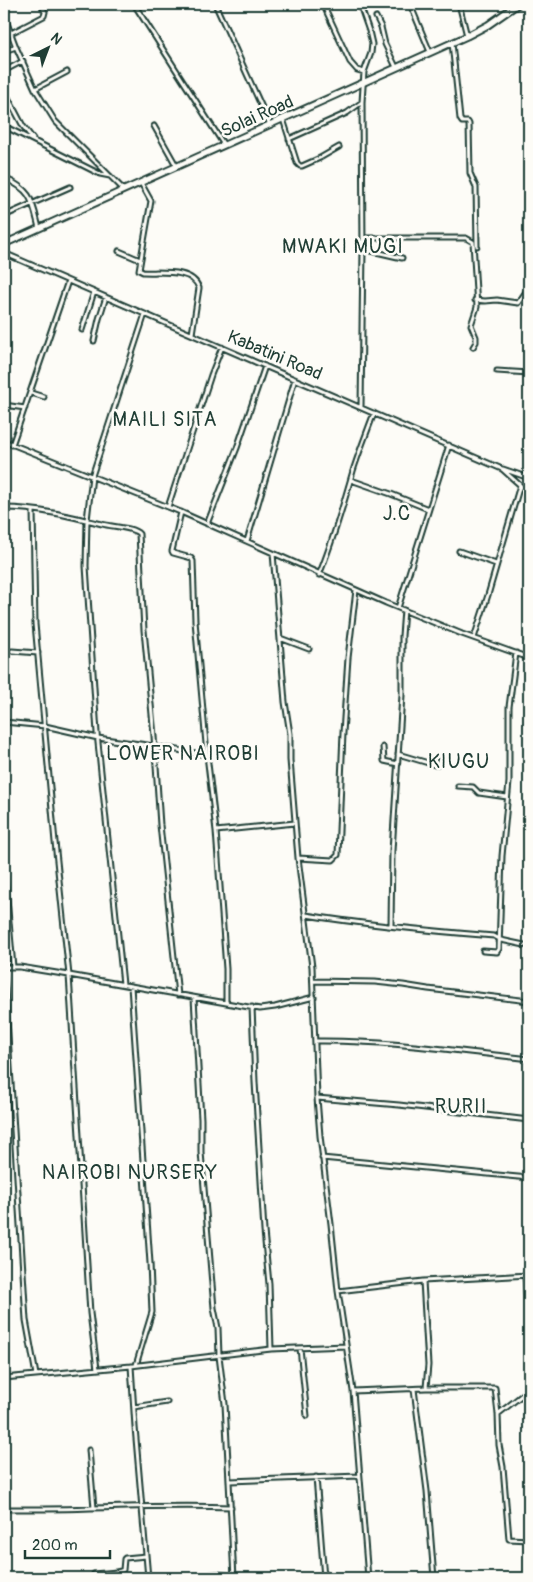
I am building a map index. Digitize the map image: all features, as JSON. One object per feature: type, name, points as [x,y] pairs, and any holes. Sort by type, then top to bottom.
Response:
[{"type":"highway","name":"Solai Road","points":[[4,244],[452,44],[488,25],[518,4]]},
{"type":"street","points":[[12,34],[44,16],[46,12],[41,4]]},
{"type":"street","points":[[134,4],[224,146]]},
{"type":"street","points":[[215,4],[270,125]]},
{"type":"street","points":[[323,4],[350,62],[357,70],[364,72]]},
{"type":"street","points":[[410,4],[430,53]]},
{"type":"street","points":[[459,4],[467,36]]},
{"type":"street","points":[[360,5],[372,44],[364,72],[362,102],[361,407]]},
{"type":"street","points":[[376,17],[396,68]]},
{"type":"street","points":[[4,19],[36,89],[59,128],[124,190]]},
{"type":"street","points":[[452,44],[460,119],[462,122],[468,122],[469,124],[470,173],[476,188],[478,246]]},
{"type":"street","points":[[4,51],[16,47]]},
{"type":"street","points":[[4,71],[23,61]]},
{"type":"street","points":[[36,89],[66,72]]},
{"type":"street","points":[[4,90],[23,126],[33,140]]},
{"type":"street","points":[[289,139],[347,113],[362,102]]},
{"type":"street","points":[[283,119],[297,163],[302,166],[339,147]]},
{"type":"street","points":[[4,126],[100,174],[110,176]]},
{"type":"street","points":[[154,126],[177,167]]},
{"type":"street","points":[[4,178],[24,188],[33,203],[39,228]]},
{"type":"street","points":[[141,183],[151,202],[140,260],[140,271],[184,275],[197,283],[199,288],[192,334]]},
{"type":"street","points":[[4,216],[70,187]]},
{"type":"street","points":[[363,238],[466,238],[473,242],[475,300],[477,307],[471,325],[476,337],[473,347]]},
{"type":"street","points":[[363,249],[402,258]]},
{"type":"street","points":[[119,251],[140,260]]},
{"type":"street","name":"Kabatini Road","points":[[4,253],[502,468],[529,493]]},
{"type":"street","points":[[12,445],[68,281]]},
{"type":"street","points":[[82,330],[94,292]]},
{"type":"street","points":[[475,300],[497,300],[518,303],[525,293],[529,292]]},
{"type":"street","points":[[94,341],[106,297]]},
{"type":"street","points":[[123,984],[98,738],[86,566],[92,476],[145,314]]},
{"type":"street","points":[[168,507],[222,347]]},
{"type":"street","points":[[208,524],[265,366]]},
{"type":"street","points":[[497,371],[529,373]]},
{"type":"street","points":[[247,541],[295,379]]},
{"type":"street","points":[[31,393],[44,397]]},
{"type":"street","points":[[4,405],[24,408]]},
{"type":"street","points":[[319,575],[331,545],[335,527],[340,518],[374,413]]},
{"type":"street","points":[[4,441],[181,512],[319,575],[398,608],[529,658]]},
{"type":"street","points":[[398,608],[449,445]]},
{"type":"street","points":[[502,468],[529,478]]},
{"type":"street","points":[[351,480],[428,509]]},
{"type":"street","points":[[474,638],[520,485]]},
{"type":"street","points":[[4,508],[33,510],[88,520],[134,530],[139,534],[144,630],[160,825],[178,995]]},
{"type":"street","points":[[33,510],[35,624],[69,975],[90,1313],[96,1370]]},
{"type":"street","points":[[181,512],[172,551],[175,554],[191,558],[193,561],[194,601],[207,755],[216,831],[226,969],[226,1002]]},
{"type":"street","points":[[459,551],[496,564]]},
{"type":"street","points":[[273,553],[290,734],[298,858],[313,981],[317,1098],[322,1158],[338,1291],[353,1391],[368,1578]]},
{"type":"street","points":[[298,858],[333,860],[338,855],[343,733],[349,650],[356,590]]},
{"type":"street","points":[[392,926],[392,851],[402,695],[404,610]]},
{"type":"street","points":[[280,638],[309,649]]},
{"type":"street","points":[[12,651],[38,653]]},
{"type":"street","points":[[483,951],[498,952],[502,856],[509,782],[508,707],[516,653]]},
{"type":"street","points":[[4,722],[45,726],[98,738],[207,755]]},
{"type":"street","points":[[384,747],[384,761],[398,764]]},
{"type":"street","points":[[398,754],[435,766],[439,761]]},
{"type":"street","points":[[458,786],[473,787],[479,793],[507,797]]},
{"type":"street","points":[[216,831],[295,823]]},
{"type":"street","points":[[4,865],[14,967]]},
{"type":"street","points":[[306,915],[494,936],[508,942],[529,946]]},
{"type":"street","points":[[4,967],[69,975],[194,998],[268,1009],[314,998]]},
{"type":"street","points":[[4,972],[26,1320],[36,1375]]},
{"type":"street","points":[[313,981],[393,984],[529,1001]]},
{"type":"street","points":[[131,986],[152,1312],[134,1366],[135,1435],[148,1578]]},
{"type":"street","points":[[194,998],[201,1152],[225,1404],[234,1577],[201,1574]]},
{"type":"street","points":[[252,1007],[264,1230],[269,1284],[270,1349]]},
{"type":"street","points":[[315,1041],[348,1041],[529,1059]]},
{"type":"street","points":[[317,1098],[391,1104],[529,1120]]},
{"type":"street","points":[[322,1158],[529,1178]]},
{"type":"street","points":[[338,1291],[423,1281],[527,1275],[529,1333]]},
{"type":"street","points":[[423,1281],[428,1365],[426,1388]]},
{"type":"street","points":[[4,1378],[134,1366],[270,1349],[346,1346]]},
{"type":"street","points":[[300,1348],[307,1416]]},
{"type":"street","points":[[498,1414],[528,1392],[529,1356]]},
{"type":"street","points":[[353,1391],[495,1388],[509,1540],[529,1540]]},
{"type":"street","points":[[414,1389],[427,1491],[434,1578]]},
{"type":"street","points":[[134,1407],[167,1402]]},
{"type":"street","points":[[90,1450],[94,1508]]},
{"type":"street","points":[[230,1481],[359,1476]]},
{"type":"street","points":[[316,1477],[324,1578]]},
{"type":"street","points":[[4,1509],[142,1506],[231,1507]]},
{"type":"street","points":[[92,1577],[94,1574],[101,1572],[120,1572],[123,1570],[125,1558],[146,1556]]},
{"type":"district","name":"MWAKI MUGI","points":[[343,246]]},
{"type":"district","name":"MAILI SITA","points":[[165,419]]},
{"type":"district","name":"J.C","points":[[397,513]]},
{"type":"district","name":"LOWER NAIROBI","points":[[183,753]]},
{"type":"district","name":"KIUGU","points":[[459,761]]},
{"type":"district","name":"RURII","points":[[461,1106]]},
{"type":"district","name":"NAIROBI NURSERY","points":[[130,1172]]}]
